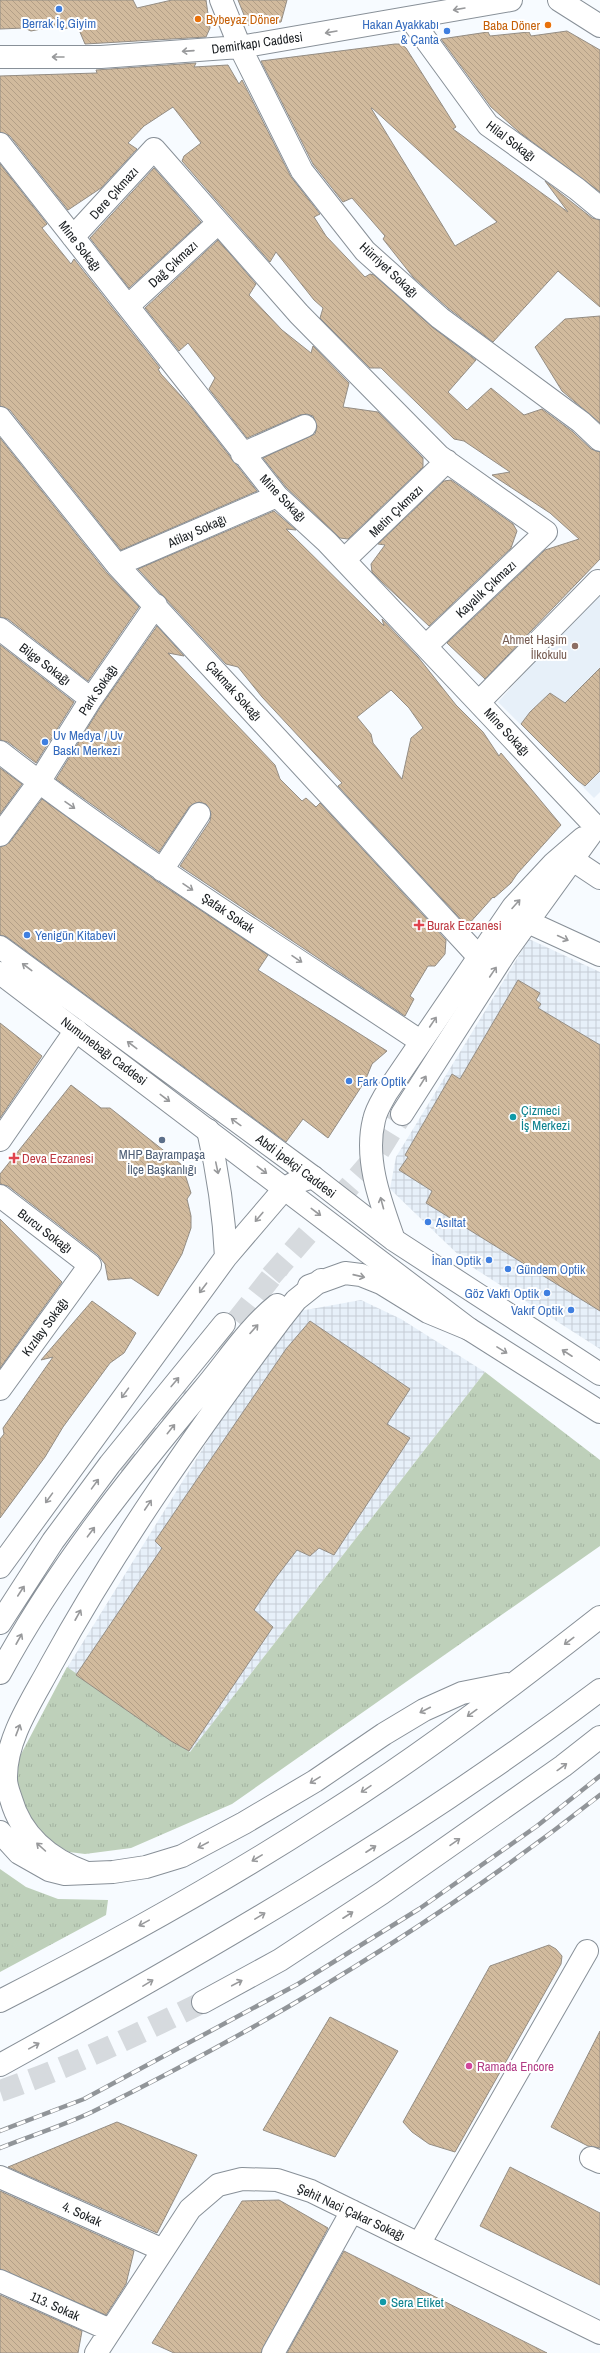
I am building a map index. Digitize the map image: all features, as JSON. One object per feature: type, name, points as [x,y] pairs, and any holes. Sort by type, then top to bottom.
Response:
[{"type":"main road","name":"Hürriyet Sokağı","points":[[221,0],[240,47],[302,171],[365,250],[440,318],[581,422],[600,440]]},
{"type":"main road","name":"Demirkapı Caddesi","points":[[0,57],[101,57],[240,47],[511,0]]},
{"type":"main road","points":[[559,0],[600,26]]},
{"type":"main road","name":"Hilal Sokağı","points":[[410,18],[488,125],[577,189],[600,208]]},
{"type":"main road","name":"Mine Sokağı","points":[[0,144],[128,306],[242,454],[277,496],[344,560],[598,825]]},
{"type":"main road","name":"Dere Çıkmazı","points":[[74,237],[154,149],[218,223]]},
{"type":"main road","points":[[218,223],[340,357],[439,456],[447,461]]},
{"type":"main road","name":"Dağ Çıkmazı","points":[[128,306],[218,223]]},
{"type":"main road","name":"Çakmak Sokağı","points":[[0,418],[117,566],[156,605],[478,956]]},
{"type":"main road","points":[[242,454],[305,426]]},
{"type":"main road","name":"Kayalık Çıkmazı","points":[[426,646],[546,532],[447,461]]},
{"type":"main road","name":"Metin Çıkmazı","points":[[344,560],[447,461]]},
{"type":"main road","name":"Atilay Sokağı","points":[[117,566],[277,496]]},
{"type":"main road","points":[[479,702],[598,581]]},
{"type":"main road","name":"Park Sokağı","points":[[0,835],[39,782],[91,699],[156,605]]},
{"type":"main road","name":"Bilge Sokağı","points":[[0,629],[91,699]]},
{"type":"main road","name":"Şafak Sokak","points":[[0,752],[39,782],[162,870],[420,1041]]},
{"type":"main road","points":[[162,870],[199,814]]},
{"type":"main road","points":[[394,1240],[376,1181],[371,1157],[370,1139],[374,1118],[386,1092],[513,906],[554,863],[598,825]]},
{"type":"main road","points":[[402,1114],[482,988],[598,825]]},
{"type":"main road","points":[[573,860],[600,878]]},
{"type":"main road","points":[[528,922],[600,955]]},
{"type":"main road","name":"Abdi İpekçi Caddesi","points":[[0,947],[313,1178],[394,1240],[600,1374]]},
{"type":"main road","name":"Numunebağı Caddesi","points":[[0,973],[208,1130]]},
{"type":"main road","points":[[0,1140],[76,1030]]},
{"type":"main road","points":[[208,1130],[223,1205],[226,1257]]},
{"type":"main road","name":"Abdi İpekçi Caddesi","points":[[208,1130],[469,1329],[600,1412]]},
{"type":"main road","points":[[0,1567],[226,1257],[285,1188],[294,1183],[313,1178]]},
{"type":"main road","name":"Burcu Sokağı","points":[[0,1196],[90,1265]]},
{"type":"main road","name":"Kızılay Sokağı","points":[[1,1387],[90,1265]]},
{"type":"main road","points":[[0,1674],[21,1634],[62,1571],[131,1479],[269,1311],[286,1297],[321,1280],[345,1273],[361,1275],[381,1283],[428,1312],[469,1329]]},
{"type":"main road","points":[[87,1873],[64,1864],[42,1849],[18,1820],[6,1781],[8,1756],[24,1715],[87,1599],[184,1450],[280,1319],[296,1300],[321,1280]]},
{"type":"main road","points":[[0,1624],[53,1540],[110,1464],[224,1324]]},
{"type":"main road","points":[[0,2001],[90,1955],[328,1815],[515,1682],[600,1617]]},
{"type":"main road","points":[[0,1832],[19,1853],[49,1870],[65,1874],[113,1872],[146,1867],[182,1856],[315,1781],[384,1734],[424,1710],[462,1693],[515,1682]]},
{"type":"main road","points":[[0,2065],[137,1990],[346,1865],[457,1793],[600,1690]]},
{"type":"main road","points":[[203,2002],[280,1960],[382,1893],[563,1766],[600,1737]]},
{"type":"main road","points":[[419,2244],[587,1951]]},
{"type":"main road","name":"4. Sokak","points":[[0,2178],[163,2250]]},
{"type":"main road","name":"Şehit Naci Çakar Sokağı","points":[[96,2353],[190,2209],[218,2185],[242,2179],[277,2180],[311,2191],[600,2333]]},
{"type":"main road","points":[[273,2353],[352,2211]]},
{"type":"main road","name":"113. Sokak","points":[[0,2281],[110,2330]]},
{"type":"shaded area","name":"Ahmet Haşim İlkokulu","points":[[600,590],[600,792],[594,798],[498,702]]},
{"type":"shaded area","name":"Çizmeci İş Merkezi","points":[[529,939],[600,972],[600,1349],[469,1265],[390,1189],[396,1157]]},
{"type":"shaded area","points":[[361,1300],[401,1319],[485,1372],[190,1752],[67,1668],[231,1403],[300,1311]]},
{"type":"green space","points":[[485,1372],[600,1460],[600,1546],[232,1804],[131,1848],[85,1854],[69,1852],[40,1835],[24,1814],[16,1780],[20,1756],[67,1667],[190,1752]]},
{"type":"green space","points":[[0,1869],[26,1887],[58,1899],[108,1900],[106,1915],[0,1972]]},
{"type":"building","points":[[0,0],[133,0],[137,8],[172,0],[206,0],[210,28],[206,37],[85,44],[77,25],[61,30],[56,26],[31,31],[24,28],[0,29]]},
{"type":"building","points":[[238,0],[287,0],[281,22],[248,25]]},
{"type":"building","points":[[567,31],[600,50],[600,192],[519,132],[491,107],[441,39],[488,32],[490,36],[529,32],[531,36]]},
{"type":"building","points":[[401,44],[406,48],[456,127],[453,129],[568,212],[545,181],[592,218],[600,220],[600,307],[558,271],[493,342],[448,308],[413,277],[383,239],[385,236],[352,198],[343,202],[313,164],[261,61]],"holes":[[[372,108],[497,222],[455,246]]]},
{"type":"building","points":[[196,63],[194,67],[228,65],[239,84],[242,80],[291,177],[320,214],[314,217],[326,236],[365,277],[370,274],[374,275],[432,327],[476,360],[448,392],[467,410],[491,388],[524,415],[542,409],[573,432],[591,449],[600,452],[600,559],[485,679],[447,643],[545,550],[579,539],[550,513],[492,475],[510,472],[464,441],[454,439],[381,368],[370,368],[320,318],[323,308],[314,300],[276,252],[270,262],[182,161],[184,156],[201,143],[173,107],[144,126],[128,143],[137,149],[101,188],[68,210],[10,136],[0,132],[0,76],[97,73],[96,70]]},
{"type":"building","points":[[0,164],[47,224],[42,228],[71,264],[74,259],[160,368],[158,369],[161,374],[192,408],[257,491],[121,550],[10,410],[0,406]]},
{"type":"building","points":[[154,168],[201,222],[129,288],[90,238]]},
{"type":"building","points":[[218,240],[256,284],[249,295],[282,330],[311,353],[313,346],[349,383],[343,407],[378,412],[423,458],[423,467],[348,539],[340,538],[286,487],[263,458],[315,434],[317,427],[313,416],[307,414],[300,415],[247,438],[209,389],[215,378],[188,343],[179,351],[145,308]]},
{"type":"building","points":[[600,316],[600,423],[562,391],[535,347],[565,319]]},
{"type":"building","points":[[0,438],[107,573],[139,607],[88,681],[8,619],[0,617]]},
{"type":"building","points":[[451,480],[513,524],[517,531],[511,548],[429,626],[372,572],[371,564],[385,545],[378,544],[444,481]]},
{"type":"building","points":[[274,511],[296,530],[286,529],[384,626],[382,619],[418,657],[456,705],[483,732],[499,756],[501,753],[561,825],[517,874],[511,883],[494,898],[493,897],[467,926],[338,786],[342,783],[262,697],[238,667],[226,664],[138,569]],"holes":[[[391,690],[409,708],[423,728],[411,738],[402,779],[373,743],[371,734],[357,717]]]},
{"type":"building","points":[[157,626],[184,656],[168,653],[275,765],[280,779],[302,801],[306,798],[316,807],[320,803],[446,940],[445,954],[435,966],[428,966],[410,996],[414,999],[405,1016],[180,866],[210,821],[211,814],[206,804],[199,802],[189,807],[159,852],[56,779],[101,706]]},
{"type":"building","points":[[0,645],[74,702],[36,763],[8,742],[0,740]]},
{"type":"building","points":[[600,668],[600,771],[585,786],[577,780],[521,724],[530,712],[550,693],[565,703]]},
{"type":"building","points":[[0,768],[22,784],[0,814]]},
{"type":"building","points":[[42,799],[155,880],[268,955],[258,970],[387,1051],[372,1064],[365,1081],[328,1138],[303,1119],[286,1142],[7,937],[0,935],[0,847],[10,842]]},
{"type":"building","name":"Çizmeci İş Merkezi","points":[[518,980],[540,993],[536,1000],[541,1004],[538,1008],[600,1045],[600,1311],[426,1203],[432,1191],[399,1170],[408,1157],[405,1155],[452,1074],[460,1079]]},
{"type":"building","points":[[0,1023],[42,1056],[0,1118]]},
{"type":"building","points":[[71,1085],[101,1108],[110,1108],[182,1165],[191,1193],[187,1199],[191,1216],[191,1228],[182,1254],[158,1296],[131,1278],[108,1280],[105,1264],[98,1255],[8,1186],[0,1184],[0,1174]]},
{"type":"building","points":[[0,1219],[62,1282],[0,1368]]},
{"type":"building","points":[[92,1301],[136,1333],[124,1353],[110,1363],[63,1427],[45,1457],[0,1518],[0,1439],[4,1434],[3,1428],[53,1357],[41,1360]]},
{"type":"building","points":[[310,1321],[410,1389],[387,1424],[410,1438],[334,1555],[319,1548],[310,1556],[297,1550],[274,1580],[254,1610],[273,1627],[189,1751],[171,1741],[76,1675],[162,1548],[155,1541],[286,1349]]},
{"type":"building","name":"Ramada Encore","points":[[549,1945],[556,1949],[562,1956],[561,1964],[455,2152],[429,2144],[412,2132],[403,2122],[490,1966]]},
{"type":"building","points":[[330,2017],[398,2051],[335,2157],[263,2130]]},
{"type":"building","points":[[600,2031],[600,2148],[588,2146],[551,2127]]},
{"type":"building","points":[[117,2122],[197,2155],[157,2233],[8,2167]]},
{"type":"building","points":[[510,2167],[600,2213],[600,2285],[480,2226]]},
{"type":"building","points":[[0,2191],[134,2251],[126,2284],[106,2315],[0,2269]]},
{"type":"building","points":[[279,2200],[328,2228],[261,2353],[174,2353],[152,2343],[242,2201]]},
{"type":"building","name":"Sera Etiket","points":[[344,2251],[547,2353],[287,2353]]},
{"type":"building","points":[[0,2295],[82,2331],[78,2353],[0,2353]]},
{"type":"tunnel","points":[[271,1276],[376,1156],[402,1114]]},
{"type":"tunnel","points":[[216,1347],[280,1266]]},
{"type":"tunnel","points":[[124,1473],[184,1389]]},
{"type":"tunnel","points":[[0,2091],[78,2061],[203,2002]]},
{"type":"railway","points":[[0,2131],[84,2099],[298,1984],[419,1909],[537,1826],[600,1776]]},
{"type":"railway","points":[[0,2148],[92,2112],[225,2043],[290,2006],[417,1927],[540,1841],[600,1795]]},
{"type":"place","name":"Berrak İç Giyim","points":[[59,9]]},
{"type":"place","name":"Bybeyaz Döner","points":[[198,19]]},
{"type":"place","name":"Baba Döner","points":[[548,25]]},
{"type":"place","name":"Hakan Ayakkabı & Çanta","points":[[447,31]]},
{"type":"place","name":"Ahmet Haşim İlkokulu","points":[[575,646]]},
{"type":"place","name":"Uv Medya / Uv Baskı Merkezi","points":[[45,742]]},
{"type":"place","name":"Burak Eczanesi","points":[[419,925]]},
{"type":"place","name":"Yenigün Kitabevi","points":[[27,935]]},
{"type":"place","name":"Fark Optik","points":[[349,1081]]},
{"type":"place","name":"Çizmeci İş Merkezi","points":[[513,1117]]},
{"type":"place","name":"MHP Bayrampaşa İlçe Başkanlığı","points":[[162,1140]]},
{"type":"place","name":"Deva Eczanesi","points":[[14,1158]]},
{"type":"place","name":"Asıltat","points":[[428,1222]]},
{"type":"place","name":"İnan Optik","points":[[489,1260]]},
{"type":"place","name":"Gündem Optik","points":[[508,1269]]},
{"type":"place","name":"Göz Vakfı Optik","points":[[547,1293]]},
{"type":"place","name":"Vakıf Optik","points":[[571,1310]]},
{"type":"place","name":"Ramada Encore","points":[[469,2066]]},
{"type":"place","name":"Sera Etiket","points":[[383,2302]]}]
